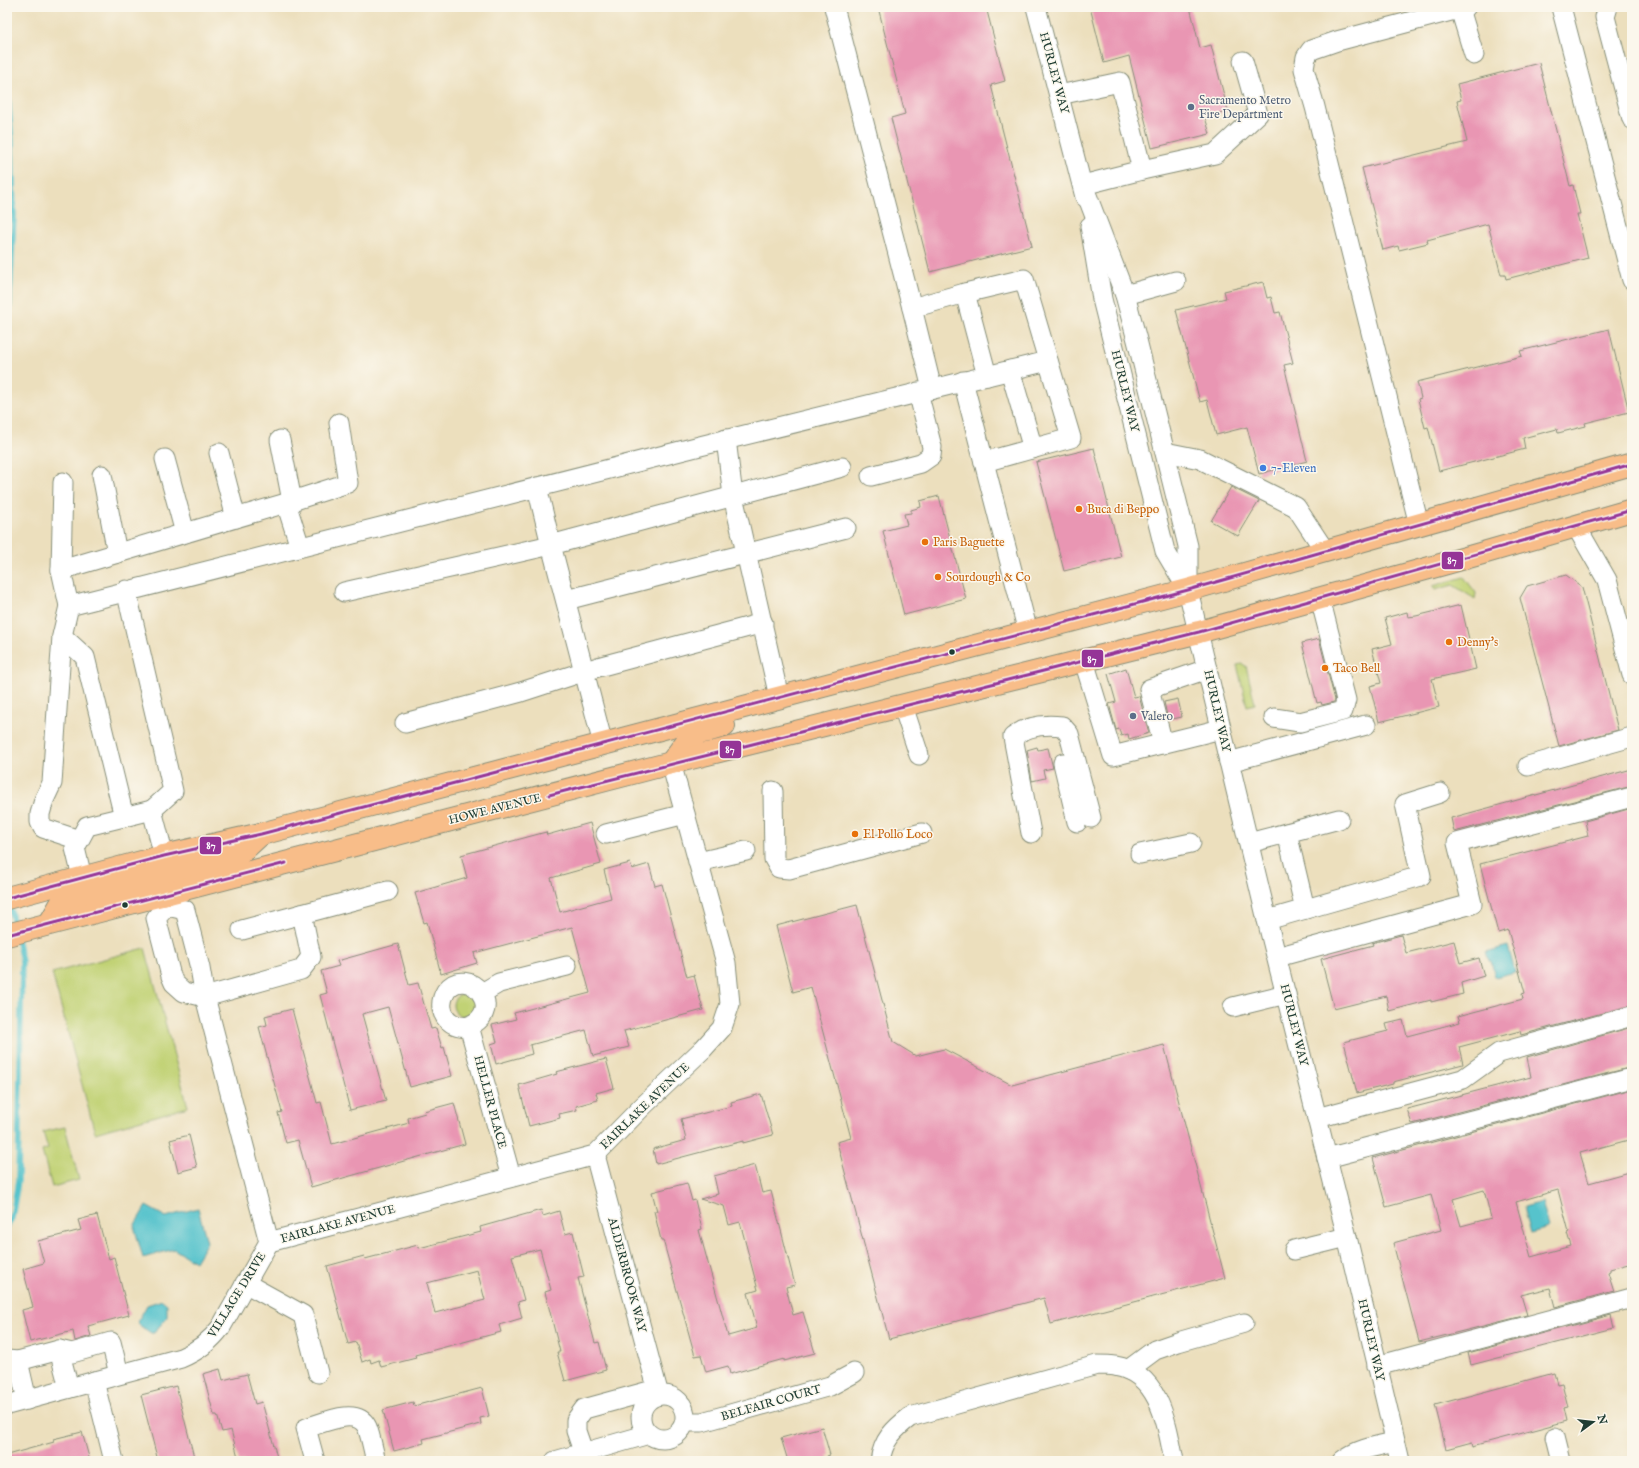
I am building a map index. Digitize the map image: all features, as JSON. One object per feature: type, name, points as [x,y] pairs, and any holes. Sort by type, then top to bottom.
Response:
[{"type":"main road","points":[[17,895],[164,856],[261,834],[1188,590],[1632,464]]},
{"type":"main road","name":"HOWE AVENUE","points":[[7,935],[41,926],[165,900],[671,764],[1199,632],[1632,510]]},
{"type":"main road","points":[[671,764],[687,741],[700,733],[756,717],[770,711],[779,697]]},
{"type":"main road","points":[[165,900],[164,884],[166,877],[172,874],[236,857],[261,834]]},
{"type":"main road","points":[[41,926],[62,902],[145,880],[162,865],[164,856]]},
{"type":"street","points":[[834,7],[912,308],[932,447],[931,456],[921,463],[871,476]]},
{"type":"street","name":"HURLEY WAY","points":[[1036,7],[1083,185],[1102,299],[1165,551],[1188,590]]},
{"type":"street","points":[[1561,7],[1632,280]]},
{"type":"street","points":[[1608,7],[1605,17],[1629,95],[1632,119]]},
{"type":"street","points":[[1419,525],[1315,107],[1304,69],[1306,57],[1312,50],[1337,41],[1463,8],[1474,56]]},
{"type":"street","points":[[1083,185],[1215,154],[1258,114],[1243,61]]},
{"type":"street","points":[[1059,95],[1120,82],[1142,170]]},
{"type":"street","name":"HURLEY WAY","points":[[1083,185],[1125,295],[1165,452],[1188,546],[1188,590],[1249,844],[1347,1237],[1377,1366],[1394,1456]]},
{"type":"street","points":[[912,308],[965,293],[1024,279],[1071,438],[984,462]]},
{"type":"street","points":[[1125,295],[1176,281]]},
{"type":"street","points":[[965,293],[987,376]]},
{"type":"street","points":[[69,606],[126,590],[726,439],[1048,361]]},
{"type":"street","points":[[1010,370],[1033,448]]},
{"type":"street","points":[[963,381],[1028,632]]},
{"type":"street","points":[[62,570],[348,483],[339,423]]},
{"type":"street","points":[[726,439],[733,496],[779,697]]},
{"type":"street","points":[[280,440],[289,502],[300,547]]},
{"type":"street","points":[[1165,452],[1200,459],[1296,507],[1325,551]]},
{"type":"street","points":[[218,453],[236,518]]},
{"type":"street","points":[[165,459],[185,533]]},
{"type":"street","points":[[344,592],[551,545],[842,467]]},
{"type":"street","points":[[102,475],[117,553]]},
{"type":"street","points":[[63,482],[62,570],[69,606],[62,636],[52,783],[42,806],[40,822],[43,828],[79,840]]},
{"type":"street","points":[[537,487],[603,744]]},
{"type":"street","points":[[1576,526],[1607,580],[1632,675]]},
{"type":"street","points":[[566,600],[846,528]]},
{"type":"street","points":[[82,877],[75,848],[87,826],[152,810],[173,791],[126,590]]},
{"type":"street","points":[[1274,718],[1300,722],[1343,711],[1346,700],[1320,598]]},
{"type":"street","points":[[406,723],[521,692],[598,667],[763,623]]},
{"type":"street","points":[[62,636],[86,657],[124,817]]},
{"type":"street","points":[[1084,661],[1113,756],[1221,729]]},
{"type":"street","points":[[1163,744],[1148,689],[1207,669]]},
{"type":"street","points":[[903,706],[919,755]]},
{"type":"street","points":[[1031,833],[1012,737],[1021,730],[1051,724],[1062,726],[1069,734],[1084,820]]},
{"type":"street","points":[[1230,762],[1366,725]]},
{"type":"street","points":[[1528,766],[1632,737]]},
{"type":"street","name":"FAIRLAKE AVENUE","points":[[269,1242],[594,1155],[703,1049],[722,1028],[730,1004],[726,963],[671,764]]},
{"type":"street","points":[[773,791],[774,859],[779,868],[789,869],[922,833]]},
{"type":"street","points":[[1268,920],[1420,876],[1405,804],[1440,793]]},
{"type":"street","points":[[1277,957],[1472,904],[1457,843],[1632,797]]},
{"type":"street","points":[[152,810],[164,856]]},
{"type":"street","points":[[606,834],[685,814]]},
{"type":"street","points":[[1249,844],[1339,819]]},
{"type":"street","points":[[1287,833],[1305,909]]},
{"type":"street","points":[[1140,854],[1191,842]]},
{"type":"street","points":[[698,862],[746,851]]},
{"type":"street","points":[[242,930],[388,891]]},
{"type":"street","points":[[165,900],[156,918],[171,976],[174,983],[184,992],[205,997],[301,970],[311,956],[302,914]]},
{"type":"street","name":"VILLAGE DRIVE","points":[[7,1405],[181,1358],[195,1352],[213,1338],[269,1242],[205,997],[200,968],[184,910],[165,900]]},
{"type":"street","points":[[482,993],[499,983],[568,966]]},
{"type":"street","points":[[460,983],[471,984],[478,987],[485,999],[485,1012],[476,1023],[469,1026],[459,1026],[448,1021],[442,1010],[442,998],[449,987],[460,983]]},
{"type":"street","points":[[1234,1007],[1286,994]]},
{"type":"street","points":[[1317,1118],[1463,1079],[1499,1053],[1632,1016]]},
{"type":"street","name":"HELLER PLACE","points":[[469,1026],[510,1177]]},
{"type":"street","points":[[1327,1158],[1632,1078]]},
{"type":"street","name":"ALDERBROOK WAY","points":[[594,1155],[658,1392]]},
{"type":"street","points":[[1294,1250],[1347,1237]]},
{"type":"street","points":[[245,1283],[303,1315],[318,1373]]},
{"type":"street","points":[[1377,1366],[1632,1298]]},
{"type":"street","points":[[1128,1370],[1155,1350],[1244,1323]]},
{"type":"street","points":[[27,1400],[12,1360],[59,1350],[72,1353],[111,1342],[120,1374]]},
{"type":"street","points":[[59,1350],[69,1388]]},
{"type":"street","points":[[880,1461],[881,1452],[888,1436],[896,1427],[910,1418],[1097,1364],[1116,1366],[1128,1370],[1153,1390],[1162,1406],[1174,1461]]},
{"type":"street","name":"BELFAIR COURT","points":[[685,1422],[702,1422],[830,1386],[854,1373]]},
{"type":"street","points":[[94,1381],[114,1461]]},
{"type":"street","points":[[584,1454],[576,1431],[576,1420],[584,1409],[658,1392],[674,1397],[680,1401],[684,1408],[686,1415],[685,1422],[682,1429],[676,1435],[663,1439],[655,1438],[644,1429],[641,1422],[642,1408],[646,1402],[658,1392]]},
{"type":"street","points":[[315,1461],[306,1428],[347,1416],[355,1416],[361,1419],[367,1427],[376,1461]]},
{"type":"street","points":[[555,1461],[584,1454],[649,1434]]},
{"type":"street","points":[[1555,1437],[1561,1461]]},
{"type":"street","points":[[1342,1461],[1365,1448],[1394,1456]]},
{"type":"green space","points":[[1464,577],[1476,593],[1475,599],[1453,585],[1435,590],[1433,586]]},
{"type":"green space","points":[[1242,664],[1246,666],[1255,704],[1247,706],[1237,665]]},
{"type":"green space","points":[[145,948],[188,1107],[95,1133],[52,973]]},
{"type":"green space","points":[[464,994],[472,997],[475,1005],[472,1013],[464,1016],[456,1013],[453,1005],[456,997]]},
{"type":"green space","points":[[65,1127],[79,1180],[52,1187],[42,1151],[48,1149],[43,1132]]},
{"type":"water","points":[[1508,946],[1515,972],[1495,977],[1491,961],[1489,961],[1486,952]]},
{"type":"water","points":[[1542,1202],[1549,1228],[1530,1233],[1523,1207]]},
{"type":"water","points":[[146,1206],[166,1217],[198,1208],[207,1242],[195,1262],[174,1249],[143,1258],[134,1226]]},
{"type":"water","points":[[162,1300],[167,1304],[167,1317],[154,1333],[151,1333],[139,1325],[138,1321],[147,1305]]},
{"type":"building","points":[[878,7],[986,7],[1005,81],[991,85],[1032,246],[930,272],[891,118],[905,114]]},
{"type":"building","points":[[1090,7],[1190,7],[1200,48],[1211,45],[1228,111],[1205,117],[1210,134],[1152,148],[1129,56],[1104,63]]},
{"type":"building","points":[[1539,63],[1570,186],[1573,185],[1580,214],[1577,214],[1588,258],[1506,279],[1505,275],[1501,275],[1488,224],[1427,240],[1428,243],[1399,250],[1398,246],[1383,250],[1362,168],[1467,142],[1457,101],[1461,100],[1457,84]]},
{"type":"building","points":[[1263,282],[1267,298],[1271,297],[1275,313],[1280,312],[1293,363],[1284,365],[1307,461],[1259,474],[1247,427],[1216,435],[1207,400],[1200,402],[1176,310],[1226,298],[1224,291]]},
{"type":"building","points":[[1609,329],[1629,412],[1585,423],[1586,426],[1558,433],[1557,429],[1523,438],[1525,449],[1439,471],[1428,427],[1425,428],[1418,399],[1421,398],[1417,382],[1522,356],[1520,351]]},
{"type":"building","name":"Buca di Beppo","points":[[1094,448],[1121,557],[1064,571],[1036,462]]},
{"type":"building","points":[[1231,487],[1259,501],[1238,536],[1211,521]]},
{"type":"building","points":[[939,496],[966,599],[904,615],[883,531],[907,525],[904,514],[911,513],[911,510],[921,507],[920,501]]},
{"type":"building","points":[[1566,575],[1582,587],[1618,730],[1559,746],[1520,598],[1527,586]]},
{"type":"building","points":[[1461,605],[1476,669],[1432,679],[1439,707],[1379,722],[1370,686],[1381,683],[1372,649],[1392,644],[1385,618],[1407,612],[1408,617],[1416,616]]},
{"type":"building","points":[[1319,639],[1335,700],[1334,702],[1322,705],[1321,702],[1317,703],[1302,643]]},
{"type":"building","points":[[1126,668],[1134,697],[1139,696],[1149,733],[1129,739],[1128,734],[1121,736],[1119,729],[1116,730],[1109,704],[1116,702],[1108,674]]},
{"type":"building","points":[[1178,699],[1182,717],[1168,720],[1164,702]]},
{"type":"building","points":[[1037,747],[1038,750],[1048,748],[1053,768],[1043,770],[1045,778],[1032,781],[1027,750]]},
{"type":"building","points":[[1632,769],[1632,786],[1454,832],[1451,818]]},
{"type":"building","points":[[1632,808],[1632,1005],[1521,1035],[1520,1031],[1459,1047],[1463,1064],[1357,1093],[1344,1042],[1388,1031],[1386,1024],[1403,1020],[1407,1036],[1460,1022],[1458,1016],[1523,999],[1522,994],[1525,993],[1508,930],[1498,933],[1480,864],[1588,836],[1585,821]]},
{"type":"building","points":[[590,823],[601,864],[551,878],[560,912],[611,898],[604,870],[630,863],[632,869],[649,864],[655,886],[662,884],[687,977],[694,975],[703,1010],[624,1031],[629,1047],[593,1056],[586,1030],[530,1045],[532,1054],[496,1064],[491,1044],[497,1042],[492,1025],[516,1019],[514,1013],[590,993],[572,927],[474,953],[477,963],[441,974],[427,922],[424,923],[415,893],[467,878],[461,855],[546,832],[547,835]]},
{"type":"building","points":[[857,905],[893,1042],[916,1056],[944,1049],[1012,1085],[1164,1045],[1225,1278],[1051,1324],[1044,1298],[889,1339],[837,1142],[851,1138],[811,987],[793,992],[776,926]]},
{"type":"building","points":[[1401,935],[1406,953],[1454,941],[1460,963],[1479,958],[1484,976],[1461,983],[1463,994],[1431,1002],[1431,1000],[1389,1011],[1386,996],[1334,1009],[1321,959],[1373,945],[1372,943]]},
{"type":"building","points":[[398,944],[409,985],[418,983],[431,1029],[436,1028],[442,1048],[444,1047],[452,1076],[410,1087],[388,1007],[362,1014],[386,1101],[350,1110],[320,995],[327,993],[321,971],[339,966],[337,961]]},
{"type":"building","points":[[292,1009],[317,1103],[321,1102],[332,1144],[409,1123],[408,1118],[425,1113],[424,1111],[454,1103],[465,1144],[311,1187],[298,1140],[286,1143],[278,1113],[282,1112],[259,1027],[267,1025],[265,1016]]},
{"type":"building","points":[[1632,1027],[1632,1067],[1412,1124],[1407,1109],[1531,1077],[1527,1057]]},
{"type":"building","points":[[606,1059],[614,1088],[596,1093],[598,1100],[576,1106],[577,1110],[559,1114],[560,1118],[529,1126],[519,1085],[557,1074],[556,1072]]},
{"type":"building","points":[[1632,1089],[1632,1139],[1580,1153],[1589,1183],[1632,1171],[1632,1263],[1610,1269],[1608,1272],[1614,1291],[1555,1307],[1550,1288],[1521,1295],[1527,1315],[1419,1342],[1393,1243],[1441,1230],[1431,1195],[1386,1207],[1373,1158]],"holes":[[[1484,1190],[1491,1218],[1461,1226],[1453,1199]],[[1558,1190],[1569,1232],[1567,1233],[1571,1246],[1531,1257],[1516,1202]]]},
{"type":"building","points":[[761,1094],[773,1135],[743,1143],[743,1141],[656,1164],[653,1149],[686,1140],[681,1119],[732,1106],[731,1102]]},
{"type":"building","points":[[189,1135],[197,1167],[178,1172],[170,1140]]},
{"type":"building","points":[[755,1165],[762,1193],[771,1191],[795,1285],[786,1287],[793,1315],[803,1312],[815,1353],[784,1361],[784,1359],[730,1374],[728,1366],[706,1372],[701,1355],[695,1356],[663,1240],[661,1240],[654,1211],[657,1211],[652,1192],[687,1183],[692,1201],[695,1200],[702,1229],[699,1230],[728,1336],[757,1328],[748,1293],[758,1290],[740,1222],[729,1225],[724,1206],[700,1199],[718,1194],[714,1176]]},
{"type":"building","points":[[541,1210],[543,1216],[559,1211],[565,1234],[573,1232],[584,1277],[578,1278],[595,1343],[599,1342],[606,1370],[565,1381],[557,1352],[560,1352],[545,1292],[551,1290],[540,1249],[512,1256],[524,1300],[518,1302],[522,1318],[499,1325],[501,1332],[415,1355],[416,1358],[381,1367],[379,1360],[371,1363],[370,1359],[362,1362],[356,1342],[348,1344],[327,1266],[364,1256],[365,1259],[418,1245],[419,1248],[481,1232],[480,1227]],"holes":[[[477,1270],[485,1300],[435,1313],[427,1283]]]},
{"type":"building","points":[[97,1215],[109,1259],[114,1257],[129,1315],[88,1326],[91,1336],[75,1341],[73,1331],[30,1342],[22,1310],[33,1307],[23,1269],[44,1263],[38,1241],[81,1230],[78,1220]]},
{"type":"building","points":[[1611,1315],[1614,1328],[1471,1365],[1468,1353]]},
{"type":"building","points":[[220,1369],[223,1380],[247,1374],[255,1404],[262,1402],[278,1461],[239,1461],[231,1430],[222,1432],[217,1415],[214,1415],[203,1374]]},
{"type":"building","points":[[1554,1373],[1557,1384],[1562,1383],[1568,1407],[1564,1408],[1567,1421],[1473,1446],[1472,1442],[1446,1449],[1435,1405]]},
{"type":"building","points":[[176,1386],[195,1461],[158,1461],[141,1395]]},
{"type":"building","points":[[482,1388],[489,1416],[480,1418],[481,1424],[423,1439],[424,1443],[394,1451],[383,1410],[413,1402],[414,1406]]},
{"type":"building","points":[[822,1427],[830,1455],[827,1456],[829,1461],[788,1461],[781,1438]]},
{"type":"building","points":[[82,1432],[90,1461],[7,1461],[7,1455],[54,1442],[53,1439]]},
{"type":"waterway","points":[[7,82],[12,143],[14,215],[7,358]]},
{"type":"waterway","points":[[9,903],[15,929]]},
{"type":"waterway","points":[[7,1227],[12,1218],[18,1181],[22,961],[17,938]]},
{"type":"transit line","name":"87","points":[[7,898],[164,856],[261,834],[1188,590],[1632,464]]},
{"type":"transit line","name":"87","points":[[549,795],[1199,632],[1632,510]]},
{"type":"transit line","name":"87","points":[[7,935],[286,863]]},
{"type":"place","name":"Sacramento Metro Fire Department","points":[[1191,107]]},
{"type":"place","name":"7-Eleven","points":[[1263,468]]},
{"type":"place","name":"Buca di Beppo","points":[[1079,509]]},
{"type":"place","name":"Paris Baguette","points":[[925,542]]},
{"type":"place","name":"Sourdough & Co","points":[[938,577]]},
{"type":"place","name":"Denny's","points":[[1449,642]]},
{"type":"place","name":"Taco Bell","points":[[1325,668]]},
{"type":"place","name":"Valero","points":[[1133,716]]},
{"type":"place","name":"El Pollo Loco","points":[[855,834]]}]
